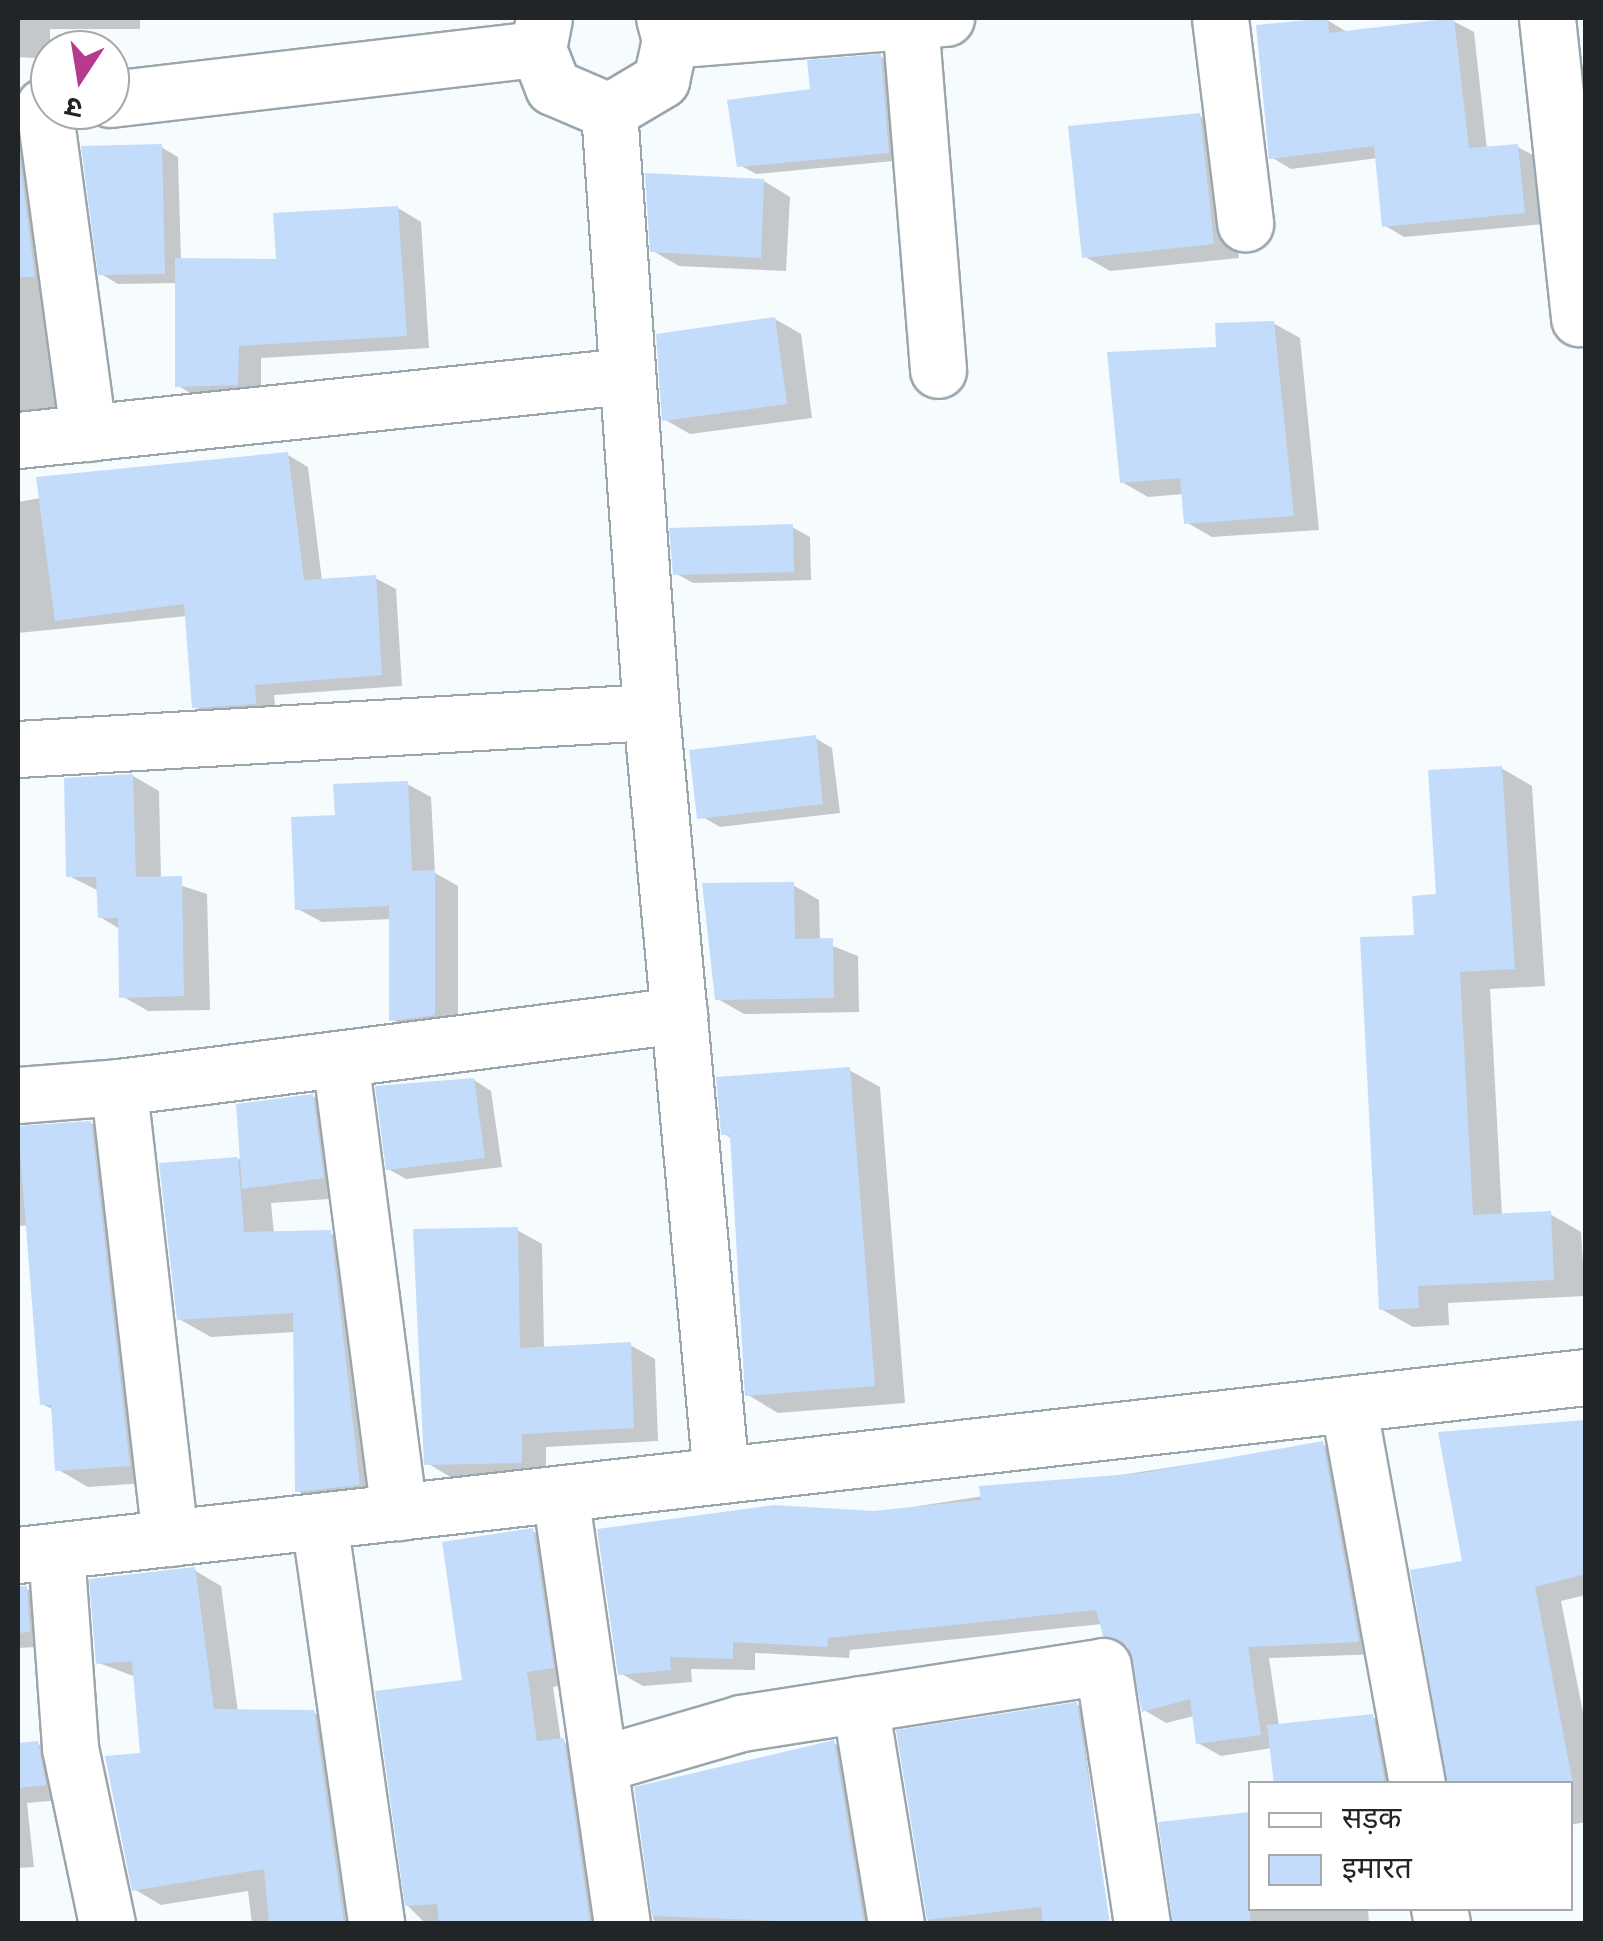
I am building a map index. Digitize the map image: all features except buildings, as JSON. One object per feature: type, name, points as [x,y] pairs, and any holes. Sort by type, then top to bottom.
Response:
[{"type":"street","points":[[1220,18],[1244,223]]},
{"type":"street","points":[[1547,18],[1579,318]]},
{"type":"street","points":[[130,96],[541,33],[553,87],[609,111],[646,96],[668,29],[928,19],[938,370]]},
{"type":"street","points":[[609,111],[651,712],[721,1475]]},
{"type":"street","points":[[41,130],[88,434]]},
{"type":"street","points":[[18,440],[625,376]]},
{"type":"street","points":[[18,749],[651,712]]},
{"type":"street","points":[[18,1082],[18,1095],[119,1087],[679,1015]]},
{"type":"street","points":[[340,1059],[398,1512]]},
{"type":"street","points":[[119,1087],[170,1538]]},
{"type":"street","points":[[107,1924],[70,1748],[37,1553],[1586,1377]]},
{"type":"street","points":[[1348,1404],[1416,1781]]},
{"type":"street","points":[[560,1494],[622,1924]]},
{"type":"street","points":[[319,1521],[376,1924]]},
{"type":"street","points":[[600,1764],[740,1723],[1103,1666],[1142,1924]]},
{"type":"street","points":[[860,1704],[896,1924]]}]
